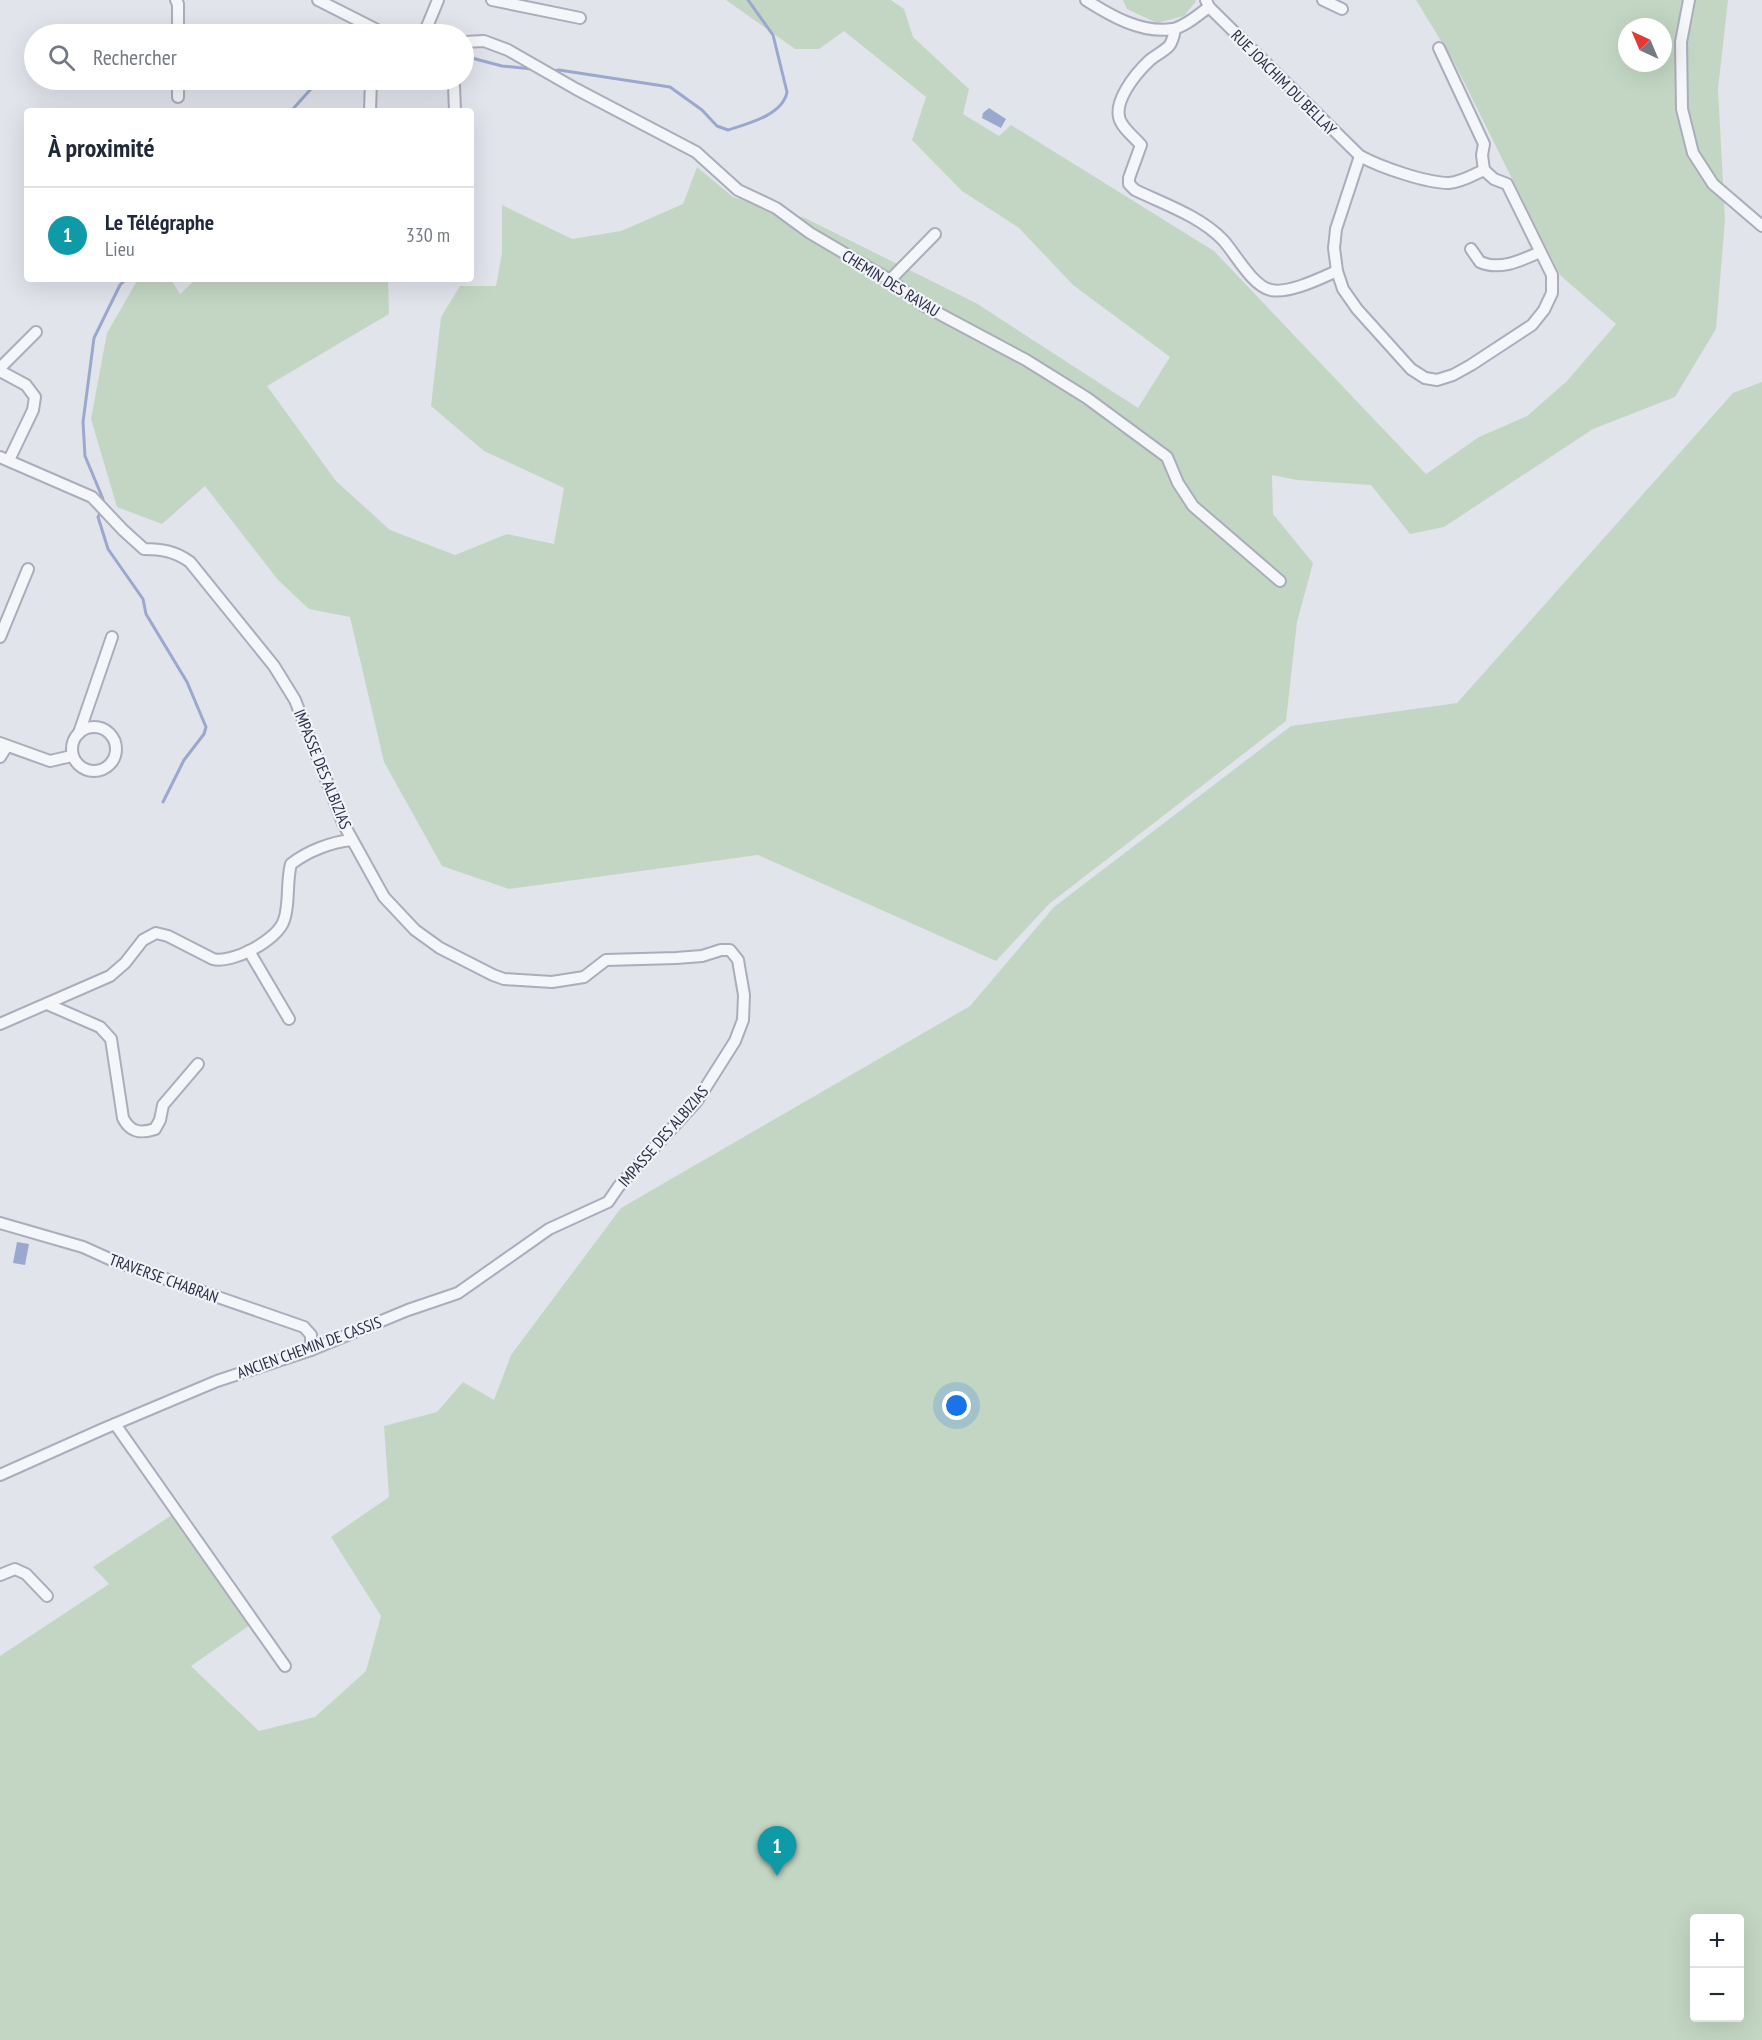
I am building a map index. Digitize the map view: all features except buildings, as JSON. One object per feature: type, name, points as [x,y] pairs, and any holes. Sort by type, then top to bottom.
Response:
[{"type":"street","points":[[318,0],[365,24]]},
{"type":"street","points":[[428,24],[438,0]]},
{"type":"street","points":[[492,0],[580,18]]},
{"type":"street","points":[[1086,0],[1113,17],[1140,26],[1175,29],[1190,21],[1208,4]]},
{"type":"street","points":[[1323,0],[1342,9]]},
{"type":"street","points":[[1689,0],[1681,42],[1682,110],[1693,153],[1713,184],[1762,226]]},
{"type":"street","points":[[178,1],[178,24]]},
{"type":"street","name":"RUE JOACHIM DU BELLAY","points":[[1208,4],[1360,156],[1377,165],[1449,183],[1466,179],[1484,170]]},
{"type":"street","points":[[1175,29],[1169,45],[1151,59],[1133,78],[1123,94],[1118,114],[1122,124],[1141,145],[1129,184],[1135,190],[1206,225],[1223,240],[1257,283],[1271,290],[1299,287],[1337,271]]},
{"type":"street","name":"CHEMIN DES RAVAU","points":[[474,42],[484,41],[508,50],[576,89],[696,152],[738,190],[776,208],[810,233],[890,280],[923,304],[1026,360],[1087,398],[1167,458],[1178,483],[1193,506],[1280,580]]},
{"type":"street","points":[[1360,156],[1336,229],[1334,249],[1337,271],[1343,289],[1357,309],[1411,369],[1425,378],[1437,380],[1453,375],[1532,325],[1544,310],[1552,293],[1552,275],[1507,184],[1494,180],[1484,170],[1482,155],[1484,144],[1439,48]]},
{"type":"street","points":[[178,90],[178,96]]},
{"type":"street","points":[[370,108],[371,90]]},
{"type":"street","points":[[453,90],[455,108]]},
{"type":"street","points":[[890,280],[935,234]]},
{"type":"street","points":[[1471,249],[1480,262],[1498,265],[1518,262],[1540,252]]},
{"type":"street","points":[[5,459],[33,410],[35,397],[26,385],[0,369],[36,332]]},
{"type":"street","name":"IMPASSE DES ALBIZIAS","points":[[5,459],[92,496],[144,549],[162,549],[180,554],[190,562],[274,666],[295,700],[343,823],[384,897],[415,930],[440,948],[504,979],[552,982],[584,977],[606,960],[684,958],[730,950],[738,960],[744,995],[743,1020],[735,1041],[697,1101],[619,1186],[608,1202]]},
{"type":"street","points":[[0,637],[28,569]]},
{"type":"street","points":[[79,733],[86,728],[94,727],[109,732],[117,747],[112,763],[99,772],[90,772],[76,763],[72,756],[72,747],[112,637]]},
{"type":"street","points":[[0,757],[3,744],[50,761],[72,756]]},
{"type":"street","points":[[0,1024],[110,976],[125,963],[143,940],[156,933],[168,936],[220,961],[232,959],[249,951],[276,933],[284,921],[291,864],[336,842],[352,840]]},
{"type":"street","points":[[249,951],[289,1019]]},
{"type":"street","points":[[47,1004],[100,1028],[111,1039],[123,1118],[127,1126],[138,1132],[154,1129],[160,1120],[163,1105],[198,1064]]},
{"type":"street","name":"ANCIEN CHEMIN DE CASSIS","points":[[0,1475],[217,1381],[311,1350],[408,1310],[458,1293],[549,1229],[608,1202]]},
{"type":"street","name":"TRAVERSE CHABRAN","points":[[0,1223],[83,1247],[114,1261],[304,1328],[311,1335],[311,1350]]},
{"type":"street","points":[[115,1424],[285,1666]]},
{"type":"street","points":[[0,1575],[15,1569],[26,1574],[47,1596]]},
{"type":"green space","points":[[726,0],[891,0],[904,9],[913,37],[969,89],[963,114],[999,136],[1011,125],[1214,251],[1426,474],[1479,437],[1527,416],[1567,381],[1616,324],[1560,275],[1455,64],[1416,0],[1728,0],[1718,89],[1725,220],[1716,329],[1675,397],[1593,429],[1444,527],[1410,534],[1371,485],[1297,480],[1272,475],[1273,514],[1313,563],[1297,622],[1286,721],[1049,904],[996,961],[758,855],[509,889],[442,866],[384,762],[350,617],[309,609],[278,580],[205,486],[162,524],[117,507],[91,419],[107,333],[136,282],[173,282],[180,294],[193,282],[388,282],[389,314],[267,386],[336,481],[390,530],[455,555],[507,534],[554,544],[564,488],[484,451],[431,406],[441,317],[460,286],[496,286],[502,253],[502,205],[572,239],[621,231],[683,204],[697,167],[733,197],[805,218],[976,303],[1138,408],[1170,357],[1073,285],[1019,228],[962,191],[912,140],[926,97],[844,31],[819,49],[795,49]]},
{"type":"green space","points":[[1123,0],[1196,1],[1184,16],[1157,23],[1127,9]]},
{"type":"green space","points":[[1762,382],[1762,2040],[0,2040],[0,1656],[109,1584],[93,1567],[178,1511],[253,1623],[191,1666],[259,1731],[315,1717],[366,1671],[381,1616],[331,1537],[389,1497],[384,1426],[437,1412],[463,1382],[494,1400],[511,1355],[621,1208],[970,1006],[1054,907],[1291,726],[1457,703],[1733,393]]},
{"type":"water","points":[[989,108],[1006,119],[1001,128],[982,118],[983,113]]},
{"type":"water","points":[[17,1242],[29,1244],[25,1265],[13,1263]]},
{"type":"waterway","points":[[554,71],[670,87],[702,110],[717,126],[728,130],[754,121],[772,113],[779,107],[787,92],[773,35],[748,0]]},
{"type":"waterway","points":[[474,59],[502,66],[532,69]]},
{"type":"waterway","points":[[294,108],[310,90]]},
{"type":"waterway","points":[[99,501],[103,499],[85,456],[83,422],[94,338],[123,282]]},
{"type":"waterway","points":[[101,512],[98,517],[108,549],[143,599],[146,614],[187,682],[206,727],[204,734],[184,760],[163,802]]},
{"type":"place","name":"Le Télégraphe","points":[[777,1876]]}]
